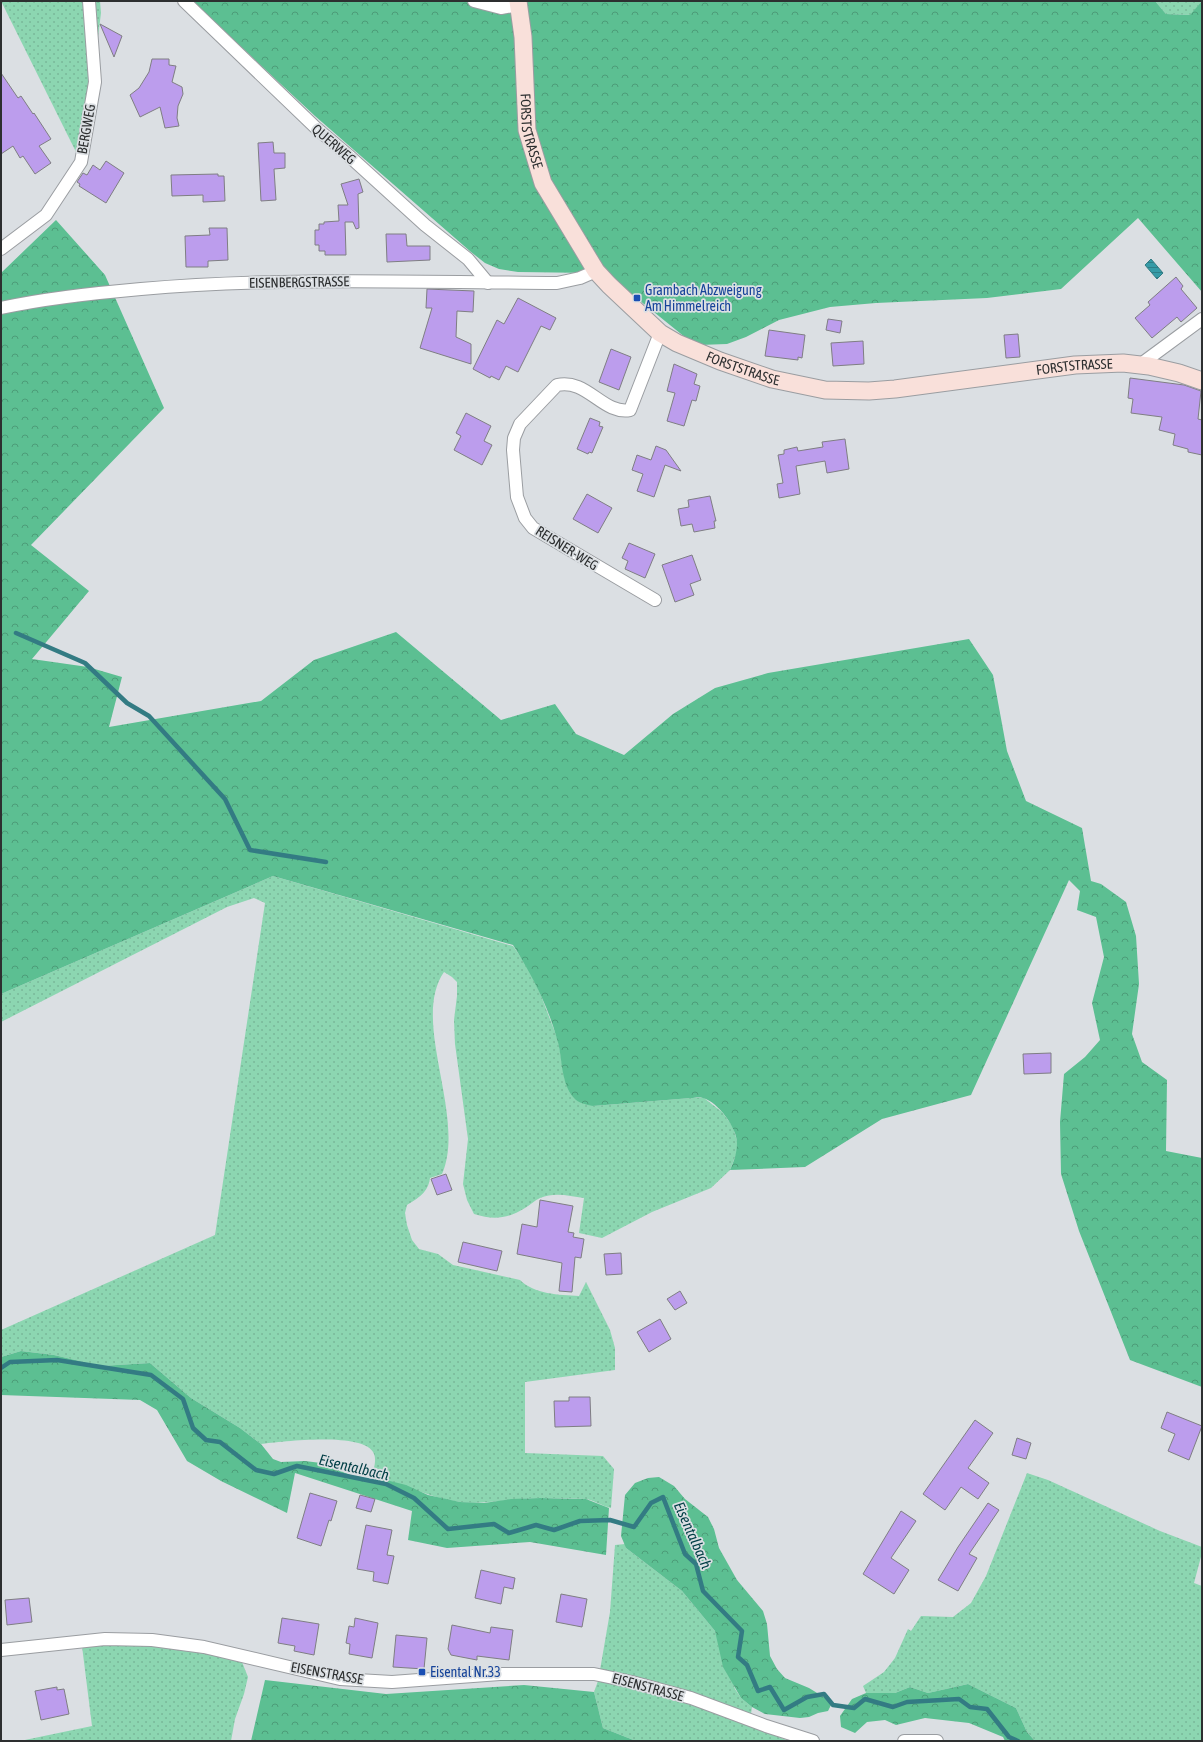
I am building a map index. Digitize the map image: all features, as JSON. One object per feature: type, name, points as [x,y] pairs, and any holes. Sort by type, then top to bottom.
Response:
[{"type":"street","name":"BERGWEG","points":[[1,249],[46,215],[81,162],[95,82],[89,1]]},
{"type":"street","name":"QUERWEG","points":[[184,1],[315,127],[425,225],[468,259],[488,282]]},
{"type":"street","points":[[474,1],[501,8],[518,3]]},
{"type":"street","name":"FORSTSTRASSE","points":[[518,3],[523,37],[527,130],[543,183],[596,271],[623,300],[660,333],[720,361],[764,376],[825,390],[869,391],[895,389],[1089,364],[1123,363],[1141,364],[1202,381]]},
{"type":"street","name":"EISENBERGSTRASSE","points":[[1,308],[69,296],[221,284],[368,280],[558,283],[580,278],[596,271]]},
{"type":"street","points":[[1141,364],[1202,320]]},
{"type":"street","name":"REISNER-WEG","points":[[655,600],[533,528],[525,518],[517,497],[513,450],[514,438],[520,424],[557,385],[566,383],[577,386],[617,410],[630,410],[660,333]]},
{"type":"street","name":"EISENSTRASSE","points":[[1,1650],[105,1639],[152,1640],[204,1647],[340,1679],[363,1681],[392,1682],[500,1674],[594,1674],[632,1682],[692,1698],[766,1726],[813,1741]]},
{"type":"street","points":[[904,1741],[937,1741]]},
{"type":"green space","points":[[1,1],[100,1],[101,13],[89,109],[80,160]]},
{"type":"green space","points":[[192,1],[1155,1],[1166,14],[1190,15],[1202,1],[1202,292],[1138,218],[1061,289],[987,298],[876,303],[830,307],[779,320],[746,337],[727,344],[699,345],[686,338],[623,287],[592,273],[518,272],[499,269],[485,263],[315,116]]},
{"type":"green space","points":[[1155,1],[1202,1],[1191,15],[1166,14]]},
{"type":"green space","points":[[56,220],[105,275],[164,408],[31,545],[89,591],[32,659],[88,667],[122,677],[109,727],[261,701],[314,660],[396,632],[501,720],[555,704],[576,734],[624,755],[673,714],[715,688],[768,673],[969,639],[993,675],[1007,751],[1026,801],[1082,828],[1091,881],[1101,884],[1126,902],[1136,936],[1139,984],[1132,1034],[1142,1062],[1167,1080],[1166,1151],[1202,1158],[1202,1387],[1130,1360],[1079,1231],[1061,1174],[1060,1122],[1064,1074],[1085,1057],[1100,1040],[1092,1003],[1104,957],[1096,917],[1077,910],[1080,891],[1069,880],[971,1095],[882,1119],[805,1167],[730,1170],[737,1147],[734,1130],[726,1116],[709,1100],[703,1098],[593,1106],[583,1104],[576,1100],[569,1092],[566,1085],[562,1070],[559,1046],[549,1015],[533,979],[513,945],[273,876],[1,994],[1,273]]},
{"type":"green space","points":[[273,876],[513,946],[529,969],[540,993],[558,1040],[565,1080],[593,1106],[704,1098],[722,1112],[733,1127],[737,1141],[737,1152],[730,1170],[711,1188],[652,1212],[602,1238],[579,1233],[584,1198],[551,1195],[538,1199],[519,1212],[506,1216],[494,1218],[474,1214],[467,1200],[463,1184],[468,1139],[455,1044],[454,1020],[457,982],[444,972],[435,992],[433,1016],[435,1042],[445,1098],[448,1125],[448,1151],[442,1174],[430,1178],[425,1191],[407,1205],[405,1213],[407,1225],[412,1240],[419,1249],[438,1254],[453,1265],[520,1280],[532,1288],[547,1293],[579,1296],[586,1282],[610,1330],[615,1348],[615,1370],[525,1382],[525,1453],[603,1456],[614,1469],[611,1508],[585,1499],[529,1498],[480,1503],[449,1500],[394,1483],[371,1478],[375,1463],[374,1454],[367,1447],[355,1442],[340,1440],[303,1440],[261,1444],[240,1428],[191,1398],[150,1363],[101,1366],[54,1355],[21,1351],[1,1357],[1,1330],[215,1235],[265,903],[254,898],[227,907],[1,1022],[1,994]]},
{"type":"green space","points":[[21,1351],[54,1355],[101,1366],[150,1363],[191,1398],[240,1428],[261,1444],[273,1459],[281,1462],[305,1461],[321,1463],[360,1479],[386,1480],[406,1485],[428,1495],[460,1502],[484,1503],[511,1499],[540,1498],[586,1499],[609,1508],[606,1555],[530,1542],[447,1548],[408,1540],[412,1511],[295,1473],[287,1513],[221,1481],[187,1461],[157,1410],[140,1400],[1,1395],[1,1357]]},
{"type":"green space","points":[[1027,1473],[1048,1480],[1160,1531],[1202,1547],[1202,1553],[1194,1583],[1202,1586],[1202,1741],[1035,1741],[1027,1732],[1016,1708],[968,1684],[928,1693],[910,1687],[895,1693],[866,1693],[863,1686],[884,1672],[895,1658],[908,1629],[911,1631],[921,1616],[953,1617],[971,1603],[986,1576]]},
{"type":"green space","points":[[659,1477],[674,1486],[685,1499],[708,1517],[714,1529],[719,1548],[737,1580],[763,1611],[767,1624],[770,1656],[777,1669],[785,1678],[809,1688],[827,1699],[831,1705],[828,1711],[809,1717],[800,1718],[765,1714],[752,1707],[741,1698],[723,1667],[715,1631],[682,1591],[626,1548],[621,1536],[625,1495],[635,1483],[648,1478]]},
{"type":"green space","points":[[625,1544],[626,1548],[682,1591],[715,1631],[735,1689],[741,1698],[752,1707],[751,1714],[700,1695],[600,1670],[610,1612],[615,1545]]},
{"type":"green space","points":[[133,1644],[199,1649],[242,1662],[248,1677],[244,1694],[235,1719],[231,1741],[20,1741],[92,1726],[82,1646]]},
{"type":"green space","points":[[265,1680],[386,1694],[524,1685],[594,1692],[603,1728],[636,1741],[251,1741]]},
{"type":"green space","points":[[598,1681],[649,1691],[730,1718],[789,1741],[636,1741],[603,1728],[594,1692]]},
{"type":"green space","points":[[968,1684],[1016,1708],[1027,1732],[1035,1741],[1005,1741],[1003,1737],[969,1723],[925,1718],[896,1725],[885,1720],[867,1722],[855,1733],[841,1727],[840,1716],[852,1699],[866,1693],[895,1693],[910,1687],[928,1693]]},
{"type":"water","points":[[1151,259],[1163,273],[1157,279],[1145,265]]},
{"type":"building","points":[[100,24],[122,36],[114,57]]},
{"type":"building","points":[[152,59],[169,59],[169,65],[176,66],[172,82],[182,87],[183,94],[178,106],[177,118],[179,126],[165,128],[160,107],[140,117],[130,95],[139,88],[149,72]]},
{"type":"building","points":[[1,73],[18,98],[21,96],[33,114],[34,113],[51,139],[39,146],[51,163],[35,174],[23,156],[20,158],[13,146],[1,154]]},
{"type":"building","points":[[273,142],[274,153],[285,153],[285,168],[274,169],[276,200],[261,201],[258,143]]},
{"type":"building","points":[[106,161],[124,173],[106,203],[79,186],[80,184],[77,182],[83,173],[87,175],[93,165],[100,170]]},
{"type":"building","points":[[218,174],[218,176],[224,176],[225,201],[203,202],[203,195],[172,196],[171,175]]},
{"type":"building","points":[[359,179],[363,192],[358,194],[359,228],[356,229],[353,222],[345,222],[346,255],[325,255],[325,251],[319,251],[319,245],[315,245],[315,230],[319,230],[319,224],[324,224],[324,222],[339,221],[338,205],[348,205],[341,184]]},
{"type":"building","points":[[209,228],[227,228],[228,260],[208,261],[208,267],[186,267],[185,236],[210,235]]},
{"type":"building","points":[[386,234],[406,234],[407,246],[430,246],[430,260],[387,262]]},
{"type":"building","points":[[1176,277],[1183,286],[1181,289],[1197,308],[1181,322],[1177,317],[1152,338],[1135,318],[1150,305],[1148,302]]},
{"type":"building","points":[[427,289],[474,291],[473,312],[457,311],[456,337],[471,344],[471,364],[420,348],[432,308],[426,308]]},
{"type":"building","points":[[518,298],[556,318],[550,330],[541,326],[518,372],[506,366],[499,380],[491,376],[490,378],[473,369],[497,320],[504,324]]},
{"type":"building","points":[[828,319],[842,321],[840,333],[826,330]]},
{"type":"building","points":[[769,330],[805,335],[802,358],[798,357],[798,360],[765,356]]},
{"type":"building","points":[[1018,334],[1020,357],[1006,358],[1004,335]]},
{"type":"building","points":[[863,341],[864,364],[833,366],[831,343]]},
{"type":"building","points":[[611,349],[631,357],[619,390],[599,382]]},
{"type":"building","points":[[674,364],[697,374],[694,384],[700,386],[696,401],[692,400],[684,426],[667,421],[675,393],[667,391]]},
{"type":"building","points":[[1130,378],[1184,385],[1201,391],[1198,419],[1202,420],[1202,455],[1188,452],[1188,449],[1173,445],[1175,434],[1159,430],[1162,417],[1131,413],[1133,399],[1128,398]]},
{"type":"building","points":[[466,413],[491,426],[484,441],[492,445],[482,465],[454,450],[461,436],[456,433]]},
{"type":"building","points":[[590,418],[600,422],[599,426],[603,427],[592,453],[589,452],[588,454],[577,449]]},
{"type":"building","points":[[845,439],[849,469],[827,473],[825,461],[796,466],[800,494],[779,498],[777,484],[783,483],[778,455],[784,454],[784,450],[797,447],[798,451],[823,447],[822,442]]},
{"type":"building","points":[[656,446],[666,450],[681,471],[665,465],[654,497],[637,491],[643,474],[632,470],[637,455],[651,460]]},
{"type":"building","points":[[587,494],[612,508],[598,533],[573,519]]},
{"type":"building","points":[[710,496],[716,521],[714,521],[715,528],[694,532],[692,524],[681,526],[678,509],[689,507],[688,500]]},
{"type":"building","points":[[629,543],[655,554],[645,578],[625,569],[628,561],[622,558]]},
{"type":"building","points":[[692,555],[701,580],[690,584],[694,595],[675,602],[662,565]]},
{"type":"building","points":[[1051,1053],[1051,1073],[1024,1074],[1023,1054]]},
{"type":"building","points":[[446,1174],[452,1190],[437,1195],[431,1179]]},
{"type":"building","points":[[540,1200],[573,1206],[568,1232],[574,1233],[573,1237],[584,1239],[581,1258],[575,1257],[572,1292],[559,1291],[562,1263],[517,1254],[522,1224],[537,1227]]},
{"type":"building","points":[[463,1242],[502,1251],[497,1271],[458,1262]]},
{"type":"building","points":[[621,1253],[622,1274],[606,1275],[604,1254]]},
{"type":"building","points":[[680,1291],[687,1303],[675,1310],[667,1299]]},
{"type":"building","points":[[660,1319],[671,1339],[649,1352],[637,1332]]},
{"type":"building","points":[[569,1397],[590,1397],[591,1426],[555,1427],[554,1401],[569,1401]]},
{"type":"building","points":[[1167,1412],[1202,1426],[1189,1460],[1168,1451],[1175,1434],[1161,1428]]},
{"type":"building","points":[[975,1420],[993,1433],[968,1468],[989,1483],[978,1499],[961,1487],[945,1510],[923,1494]]},
{"type":"building","points":[[1017,1438],[1031,1443],[1026,1459],[1012,1455]]},
{"type":"building","points":[[310,1493],[337,1501],[321,1546],[297,1538]]},
{"type":"building","points":[[360,1495],[375,1499],[371,1512],[356,1508]]},
{"type":"building","points":[[988,1503],[999,1510],[969,1554],[977,1558],[958,1591],[938,1580]]},
{"type":"building","points":[[901,1511],[916,1521],[891,1558],[909,1570],[894,1594],[863,1574]]},
{"type":"building","points":[[366,1525],[392,1530],[387,1555],[394,1556],[388,1584],[373,1581],[374,1572],[357,1569]]},
{"type":"building","points":[[481,1570],[515,1578],[513,1589],[504,1587],[501,1604],[475,1598]]},
{"type":"building","points":[[561,1594],[587,1599],[582,1627],[556,1622]]},
{"type":"building","points":[[29,1598],[32,1622],[7,1625],[5,1600]]},
{"type":"building","points":[[282,1618],[319,1624],[314,1655],[294,1651],[295,1646],[278,1643]]},
{"type":"building","points":[[355,1618],[378,1623],[372,1658],[349,1654],[350,1644],[346,1643],[349,1626],[354,1627]]},
{"type":"building","points":[[452,1625],[490,1633],[491,1627],[513,1630],[509,1660],[477,1656],[477,1660],[451,1655],[448,1649]]},
{"type":"building","points":[[396,1635],[427,1638],[424,1669],[393,1667]]},
{"type":"building","points":[[57,1687],[57,1690],[64,1689],[69,1714],[41,1720],[35,1691]]},
{"type":"waterway","points":[[16,633],[85,663],[127,703],[149,716],[225,799],[250,850],[326,862]]},
{"type":"waterway","name":"Eisentalbach","points":[[1,1368],[10,1362],[57,1360],[151,1375],[183,1399],[193,1428],[206,1440],[220,1442],[256,1470],[274,1474],[297,1466],[386,1484],[414,1498],[448,1529],[494,1524],[509,1533],[536,1525],[554,1530],[580,1521],[610,1520],[634,1527],[651,1503],[663,1497],[685,1554],[696,1564],[703,1591],[742,1631],[738,1657],[747,1665],[758,1691],[770,1687],[784,1710],[807,1697],[824,1694],[833,1705],[854,1708],[865,1699],[893,1707],[907,1702],[959,1699],[970,1707],[987,1709],[1009,1737],[1018,1741]]},
{"type":"place","name":"Grambach Abzweigung Am Himmelreich","points":[[637,298]]},
{"type":"place","name":"Eisental Nr.33","points":[[422,1672]]}]
